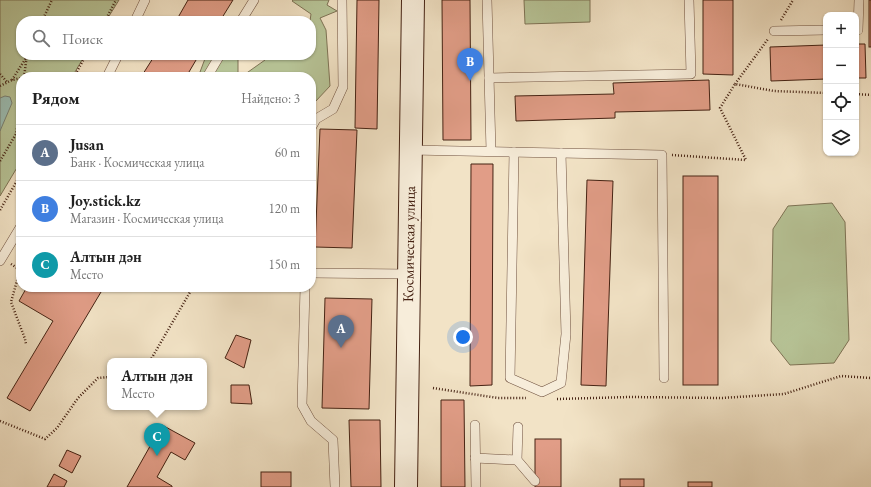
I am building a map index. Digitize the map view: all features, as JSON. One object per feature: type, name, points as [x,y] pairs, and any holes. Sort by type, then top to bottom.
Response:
[{"type":"main road","name":"Космическая улица","points":[[406,487],[413,0]]},
{"type":"lane","points":[[137,16],[145,0]]},
{"type":"lane","points":[[244,16],[254,0]]},
{"type":"lane","points":[[316,120],[333,109],[343,87],[342,0]]},
{"type":"lane","points":[[487,0],[490,151]]},
{"type":"lane","points":[[489,78],[691,74],[689,0]]},
{"type":"lane","points":[[859,0],[859,12]]},
{"type":"lane","points":[[774,31],[823,30]]},
{"type":"lane","points":[[110,72],[116,60]]},
{"type":"lane","points":[[210,72],[217,60]]},
{"type":"lane","points":[[411,150],[662,155],[664,378]]},
{"type":"lane","points":[[514,152],[510,378],[542,392],[560,383],[566,334],[561,153]]},
{"type":"lane","points":[[1,259],[16,234]]},
{"type":"lane","points":[[316,273],[409,274]]},
{"type":"lane","points":[[305,292],[302,405],[311,421],[333,440],[335,487]]},
{"type":"lane","points":[[475,425],[476,487]]},
{"type":"lane","points":[[518,427],[517,460],[535,481]]},
{"type":"lane","points":[[475,458],[517,460]]},
{"type":"path","points":[[44,16],[52,0]]},
{"type":"path","points":[[108,16],[116,0]]},
{"type":"path","points":[[662,155],[746,160],[720,108],[735,84],[774,31],[793,0]]},
{"type":"path","points":[[17,72],[24,60]]},
{"type":"path","points":[[24,72],[26,60]]},
{"type":"path","points":[[77,72],[83,60]]},
{"type":"path","points":[[12,80],[16,73]]},
{"type":"path","points":[[0,74],[7,82]]},
{"type":"path","points":[[0,86],[16,79]]},
{"type":"path","points":[[735,84],[774,91],[823,93]]},
{"type":"path","points":[[859,94],[871,95]]},
{"type":"path","points":[[0,161],[16,134]]},
{"type":"path","points":[[0,210],[16,183]]},
{"type":"path","points":[[1,259],[16,266]]},
{"type":"path","points":[[16,284],[10,302],[26,344]]},
{"type":"path","points":[[152,358],[190,292]]},
{"type":"path","points":[[550,398],[722,398],[784,394],[841,376],[871,378]]},
{"type":"path","points":[[0,421],[45,439],[57,428],[78,398],[98,378],[107,377]]},
{"type":"path","points":[[434,388],[498,398],[527,398]]},
{"type":"green space","points":[[0,0],[119,0],[109,16],[16,16],[16,60],[82,60],[75,72],[16,72],[16,169],[0,196]]},
{"type":"green space","points":[[329,0],[327,5],[337,11],[320,18],[326,30],[330,86],[316,101],[316,72],[248,72],[265,60],[316,60],[316,16],[311,16],[311,14],[292,1]]},
{"type":"green space","points":[[524,0],[590,0],[590,22],[525,24]]},
{"type":"green space","points":[[204,60],[238,60],[238,72],[200,72]]},
{"type":"green space","points":[[832,203],[845,222],[849,340],[834,363],[790,365],[771,341],[773,229],[788,206]]},
{"type":"water","points":[[5,96],[10,97],[12,103],[0,131],[0,98]]},
{"type":"building","points":[[188,0],[233,0],[223,16],[179,16]]},
{"type":"building","points":[[357,0],[379,0],[377,129],[355,128]]},
{"type":"building","points":[[442,0],[470,0],[471,140],[443,140]]},
{"type":"building","points":[[703,0],[733,0],[733,75],[703,74]]},
{"type":"building","points":[[869,0],[871,0],[871,47],[869,47]]},
{"type":"building","points":[[859,44],[865,44],[866,78],[859,78]]},
{"type":"building","points":[[823,45],[823,79],[771,81],[770,47]]},
{"type":"building","points":[[152,60],[196,60],[189,72],[144,72]]},
{"type":"building","points":[[709,80],[710,110],[615,112],[615,118],[516,121],[515,96],[614,94],[613,83]]},
{"type":"building","points":[[320,129],[357,130],[352,248],[316,247]]},
{"type":"building","points":[[471,164],[493,164],[492,385],[470,386]]},
{"type":"building","points":[[683,176],[718,176],[718,385],[683,385]]},
{"type":"building","points":[[587,180],[613,181],[606,386],[581,385]]},
{"type":"building","points":[[24,292],[101,292],[30,411],[7,398],[53,321],[19,301]]},
{"type":"building","points":[[325,298],[372,299],[369,409],[322,408]]},
{"type":"building","points":[[236,335],[251,340],[244,368],[225,358]]},
{"type":"building","points":[[231,385],[249,385],[252,404],[231,403]]},
{"type":"building","points":[[441,400],[464,400],[465,487],[441,487]]},
{"type":"building","points":[[349,420],[380,420],[381,487],[351,487]]},
{"type":"building","points":[[162,425],[195,443],[185,460],[171,452],[157,477],[172,487],[127,487]]},
{"type":"building","points":[[535,439],[561,439],[561,487],[535,487]]},
{"type":"building","points":[[67,450],[81,456],[72,473],[59,466]]},
{"type":"building","points":[[261,472],[291,472],[291,487],[261,487]]},
{"type":"building","points":[[54,474],[67,481],[64,487],[47,487]]},
{"type":"building","points":[[620,479],[644,479],[644,487],[620,487]]},
{"type":"building","points":[[688,482],[712,482],[712,487],[688,487]]},
{"type":"place","name":"Joy.stick.kz","points":[[470,81]]},
{"type":"place","name":"Jusan","points":[[341,348]]},
{"type":"place","name":"Алтын дән","points":[[157,456]]}]
